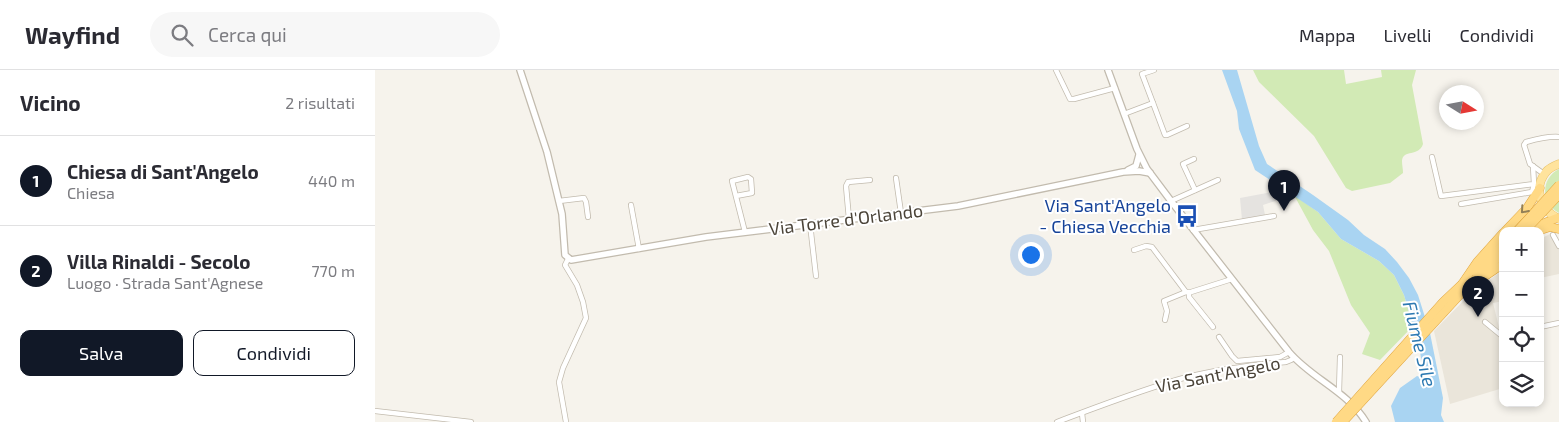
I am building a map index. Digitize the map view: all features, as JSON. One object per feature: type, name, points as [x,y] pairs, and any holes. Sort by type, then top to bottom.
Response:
[{"type":"highway","points":[[1521,227],[1559,185]]},
{"type":"highway","points":[[1511,227],[1527,208],[1537,186]]},
{"type":"highway","points":[[1529,227],[1559,194]]},
{"type":"highway","points":[[1541,227],[1545,222],[1558,219]]},
{"type":"highway","points":[[1544,229],[1550,227],[1559,229]]},
{"type":"highway","points":[[1343,422],[1465,285],[1477,262],[1499,240]]},
{"type":"highway","points":[[1336,422],[1443,302],[1499,256]]},
{"type":"highway","points":[[1465,285],[1499,266]]},
{"type":"main road","points":[[1558,219],[1551,215],[1541,203],[1537,186],[1544,174],[1559,164]]},
{"type":"street","points":[[520,70],[547,152],[559,201],[568,258],[567,268],[577,285],[586,318],[563,368],[559,382],[566,422]]},
{"type":"street","points":[[1056,70],[1070,99],[1074,100],[1115,88]]},
{"type":"street","name":"Via Sant'Angelo","points":[[1108,70],[1139,154],[1171,202],[1294,358],[1310,373],[1339,392],[1354,405],[1366,422]]},
{"type":"street","points":[[1155,70],[1142,74],[1165,134],[1167,136],[1187,126]]},
{"type":"street","points":[[1124,114],[1153,103]]},
{"type":"street","points":[[1544,174],[1530,164],[1524,145],[1526,142],[1550,136],[1559,137]]},
{"type":"street","points":[[1137,169],[1139,154]]},
{"type":"street","points":[[1432,158],[1441,196],[1537,186]]},
{"type":"street","points":[[1194,159],[1183,164],[1195,190]]},
{"type":"street","points":[[1137,169],[1145,165]]},
{"type":"street","points":[[1533,166],[1537,186]]},
{"type":"street","name":"Via Torre d'Orlando","points":[[568,258],[745,232],[958,206],[1137,169],[1150,173]]},
{"type":"street","points":[[736,196],[752,194],[751,179],[748,177],[732,181],[745,232]]},
{"type":"street","points":[[896,178],[901,213]]},
{"type":"street","points":[[849,219],[846,186],[848,182],[870,180]]},
{"type":"street","points":[[1171,202],[1218,180]]},
{"type":"street","points":[[1461,204],[1531,192],[1537,186]]},
{"type":"street","points":[[559,201],[584,198],[587,202],[588,217]]},
{"type":"street","points":[[631,205],[639,249]]},
{"type":"street","points":[[1193,230],[1274,216]]},
{"type":"street","points":[[810,224],[816,276]]},
{"type":"street","points":[[1553,236],[1559,246]]},
{"type":"street","points":[[1134,250],[1146,246],[1152,247],[1213,326]]},
{"type":"street","points":[[1165,320],[1167,311],[1165,301],[1232,279]]},
{"type":"street","points":[[1485,322],[1499,334]]},
{"type":"street","points":[[1544,326],[1559,323]]},
{"type":"street","name":"Via Sant'Angelo","points":[[1219,337],[1231,356],[1237,361],[1280,357],[1289,352]]},
{"type":"street","points":[[1339,392],[1340,357]]},
{"type":"street","name":"Via Sant'Angelo","points":[[1057,422],[1145,390],[1188,377],[1294,358]]},
{"type":"street","points":[[375,411],[471,422]]},
{"type":"street","points":[[1082,413],[1083,422]]},
{"type":"shaded area","points":[[1278,191],[1281,199],[1263,205],[1265,215],[1242,220],[1240,198]]},
{"type":"shaded area","points":[[1550,234],[1559,250],[1559,274],[1544,277],[1544,272],[1544,237]]},
{"type":"shaded area","points":[[1499,273],[1499,302],[1493,303],[1499,327],[1499,389],[1450,404],[1434,331],[1471,293]]},
{"type":"green space","points":[[1253,70],[1344,70],[1346,84],[1382,77],[1381,70],[1416,70],[1412,85],[1423,144],[1418,150],[1403,157],[1403,173],[1390,183],[1352,191],[1346,188],[1314,136],[1259,82]]},
{"type":"green space","points":[[1559,169],[1559,213],[1549,203],[1545,191],[1548,179]]},
{"type":"green space","points":[[1294,195],[1318,212],[1341,239],[1379,261],[1394,275],[1404,295],[1413,326],[1380,360],[1362,354],[1370,333],[1351,305],[1329,251],[1313,230]]},
{"type":"water","name":"Fiume Sile","points":[[1222,70],[1237,70],[1259,146],[1267,164],[1348,220],[1364,235],[1385,249],[1409,278],[1418,295],[1430,333],[1443,398],[1441,415],[1444,422],[1395,422],[1391,406],[1400,388],[1417,376],[1424,378],[1419,345],[1404,295],[1394,275],[1379,261],[1341,239],[1318,212],[1255,170],[1239,129],[1237,111]]},
{"type":"place","name":"Chiesa di Sant'Angelo","points":[[1284,211]]},
{"type":"place","name":"Via Sant'Angelo - Chiesa Vecchia","points":[[1187,216]]},
{"type":"place","name":"Villa Rinaldi - Secolo","points":[[1478,317]]}]
